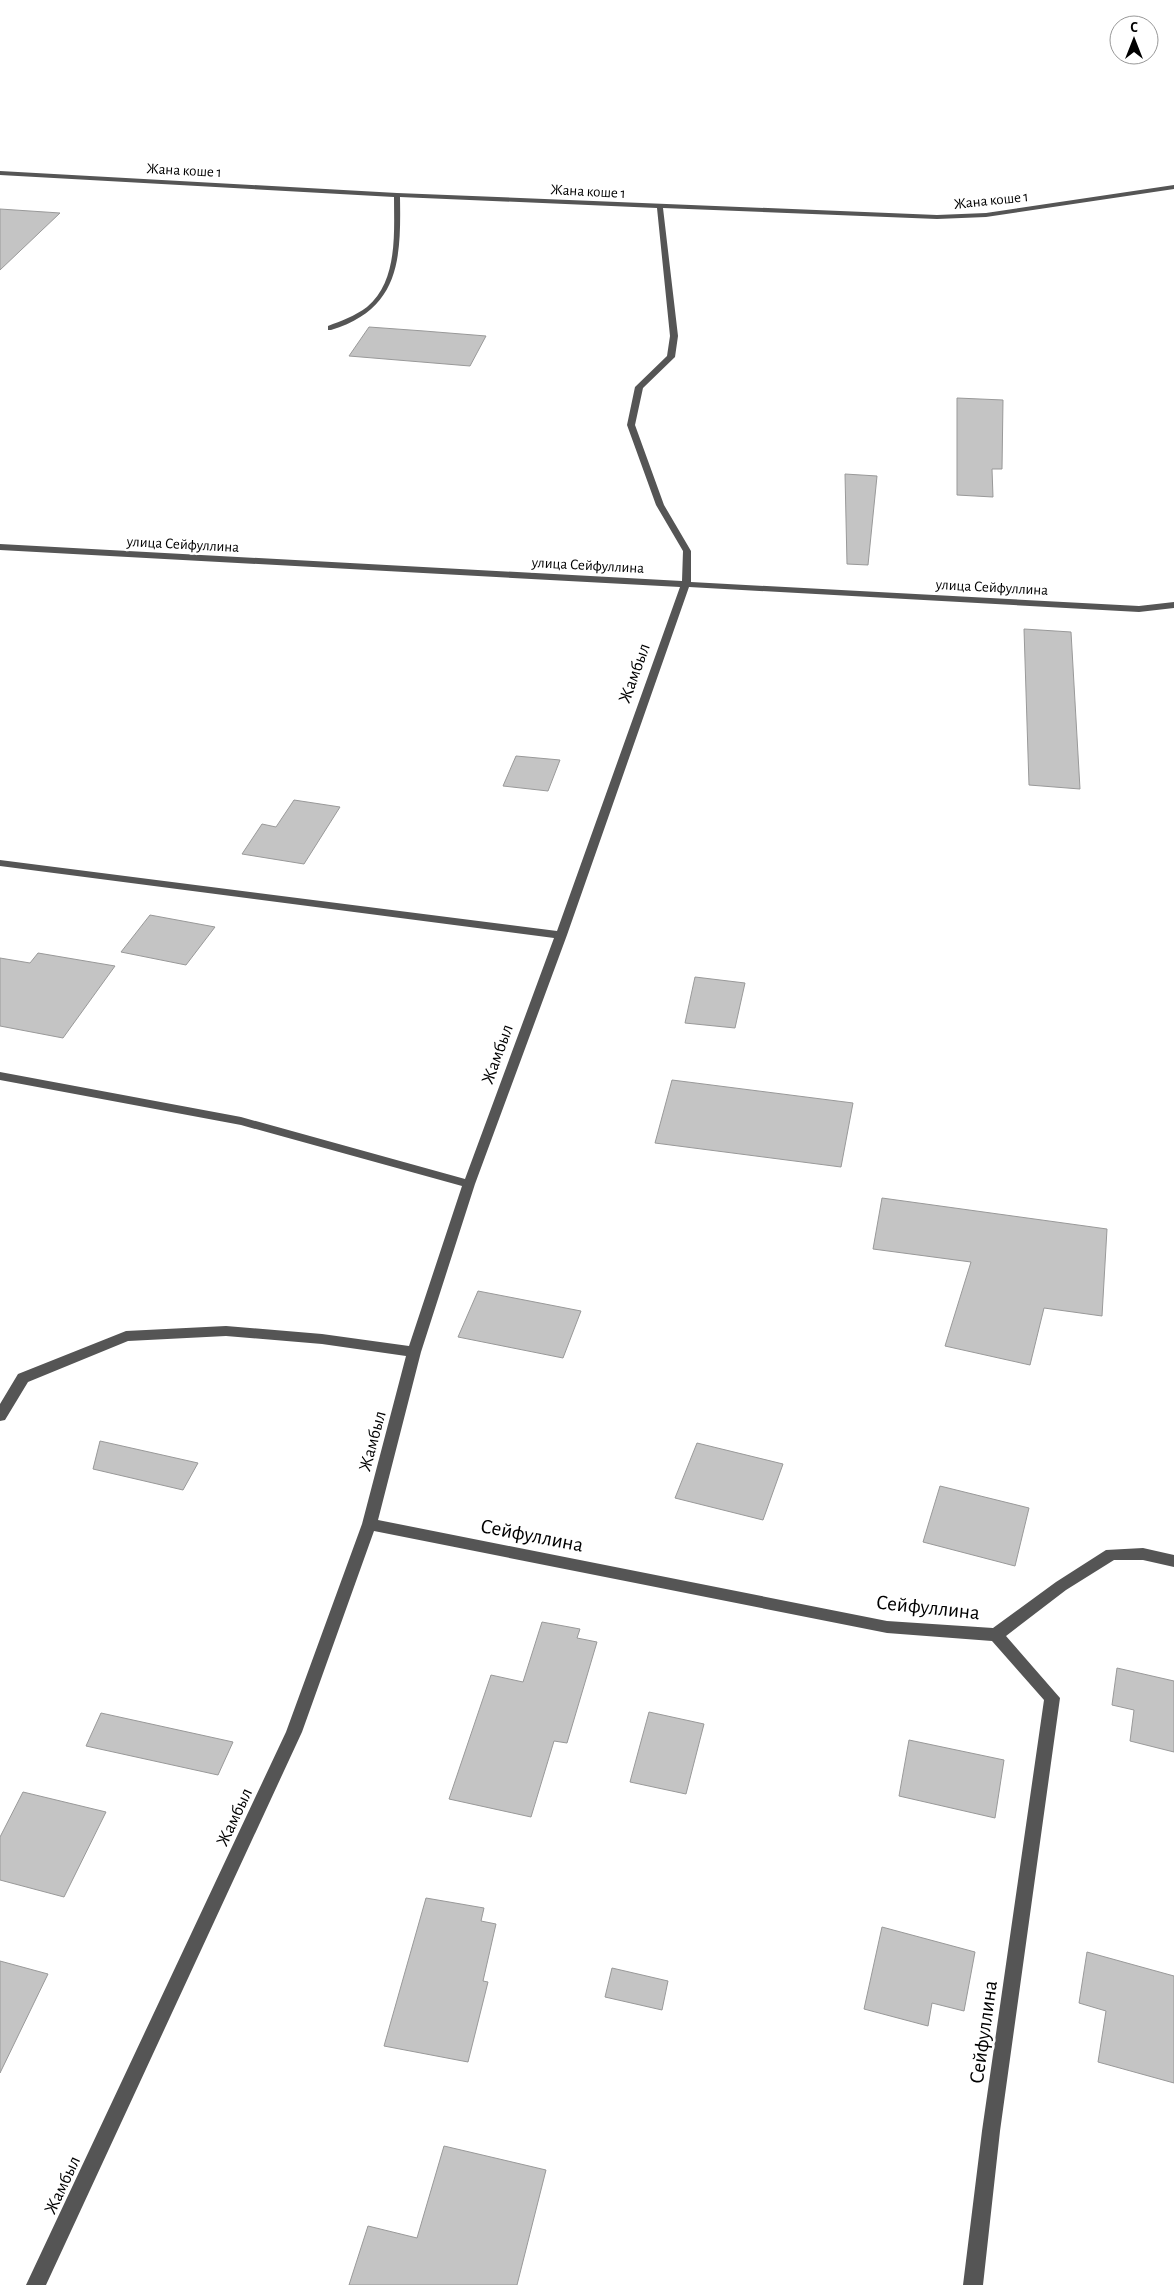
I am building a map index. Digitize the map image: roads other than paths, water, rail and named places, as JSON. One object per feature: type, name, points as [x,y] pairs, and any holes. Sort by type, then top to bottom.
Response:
[{"type":"street","name":"Жана коше 1","points":[[0,172],[397,195],[947,217],[986,215],[1174,187]]},
{"type":"street","points":[[331,328],[363,313],[376,303],[391,279],[397,230],[397,195]]},
{"type":"street","name":"Жамбыл","points":[[36,2285],[294,1732],[370,1524],[414,1352],[469,1184],[561,935],[686,584],[687,551],[660,505],[631,425],[639,387],[670,357],[674,336],[660,207]]},
{"type":"street","name":"улица Сейфуллина","points":[[0,547],[1139,609],[1174,605]]},
{"type":"street","points":[[0,863],[561,935]]},
{"type":"street","points":[[0,1076],[241,1121],[469,1184]]},
{"type":"street","points":[[0,1416],[23,1378],[126,1336],[226,1331],[322,1339],[414,1352]]},
{"type":"street","name":"Сейфуллина","points":[[370,1524],[887,1627],[996,1635],[1052,1698],[991,2130],[973,2285]]},
{"type":"street","points":[[996,1635],[1061,1586],[1111,1554],[1143,1554],[1174,1561]]}]
